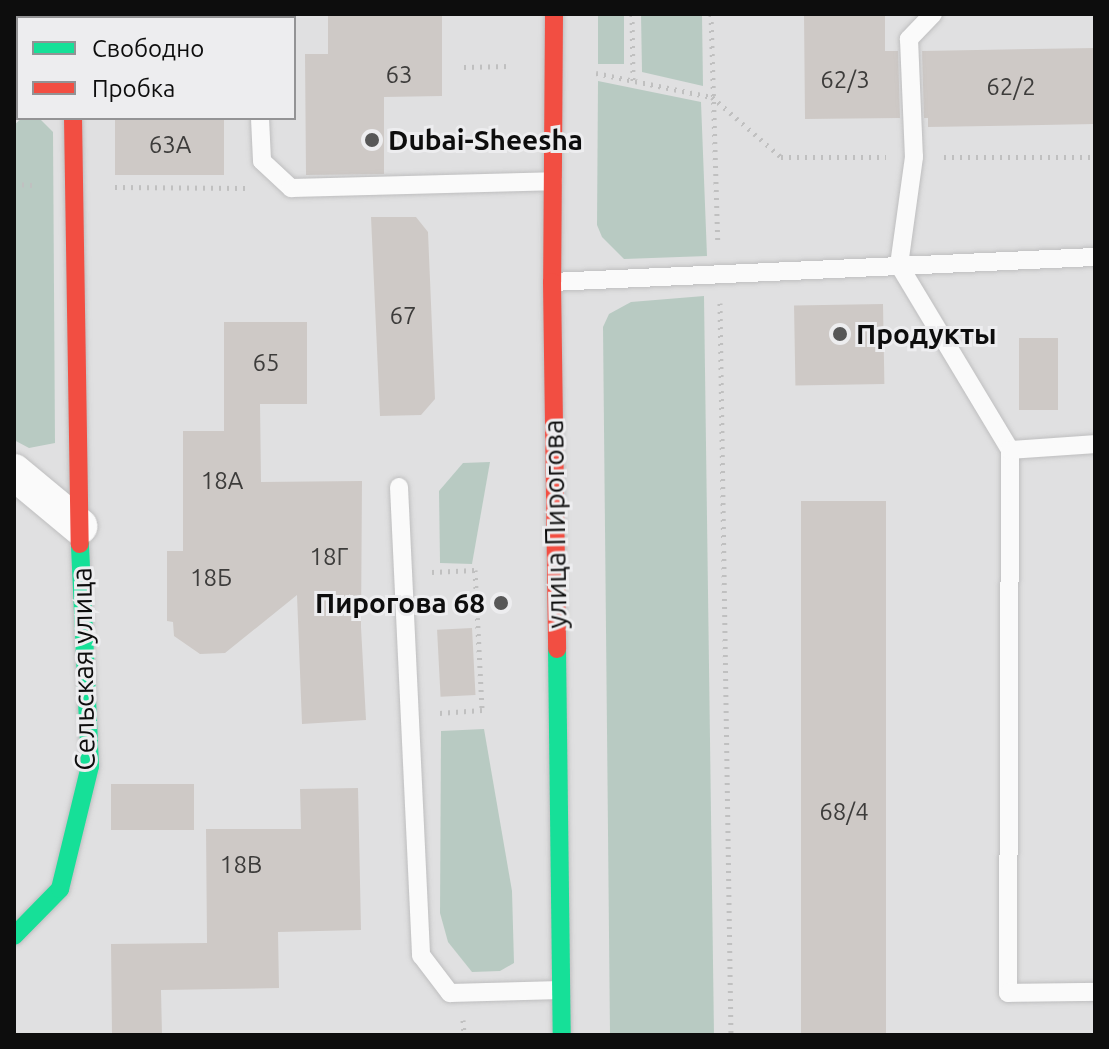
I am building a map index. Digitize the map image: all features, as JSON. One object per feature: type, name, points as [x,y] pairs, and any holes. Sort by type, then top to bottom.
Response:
[{"type":"main road","name":"улица Пирогова","points":[[554,14],[552,282],[562,1035]]},
{"type":"main road","name":"Сельская улица","points":[[14,936],[60,889],[90,766],[79,526],[73,120]]},
{"type":"street","name":"Сельская улица","points":[[14,472],[79,526]]},
{"type":"lane","points":[[933,14],[909,39],[914,157],[899,265],[1010,450],[1008,993],[1095,992]]},
{"type":"lane","points":[[260,120],[262,161],[291,188],[553,181]]},
{"type":"lane","points":[[552,282],[1095,257]]},
{"type":"lane","points":[[1010,450],[1095,444]]},
{"type":"lane","points":[[399,487],[421,955],[450,993],[561,990]]},
{"type":"path","points":[[632,14],[633,81]]},
{"type":"path","points":[[711,14],[719,274],[731,1035]]},
{"type":"path","points":[[464,67],[555,64],[712,97],[781,157],[1095,157]]},
{"type":"path","points":[[14,184],[291,188]]},
{"type":"path","points":[[404,573],[475,570],[482,710],[410,715]]},
{"type":"shaded area","points":[[598,14],[624,14],[624,64],[598,64]]},
{"type":"shaded area","points":[[641,14],[702,14],[703,86],[642,72]]},
{"type":"shaded area","points":[[598,81],[701,102],[707,256],[624,259],[602,237],[597,225]]},
{"type":"shaded area","points":[[20,120],[41,120],[53,132],[55,443],[29,448],[14,440],[14,125]]},
{"type":"shaded area","points":[[704,296],[714,1035],[610,1035],[603,327],[609,314],[631,302]]},
{"type":"shaded area","points":[[490,462],[472,564],[440,563],[439,491],[463,463]]},
{"type":"shaded area","points":[[484,729],[512,891],[514,963],[500,971],[472,972],[448,942],[440,913],[441,731]]},
{"type":"building","points":[[328,14],[442,14],[442,96],[384,97],[384,174],[306,175],[305,54],[328,54]]},
{"type":"building","points":[[804,14],[885,14],[885,51],[898,51],[900,118],[805,119]]},
{"type":"building","points":[[1095,48],[1095,124],[928,127],[928,118],[924,118],[922,51]]},
{"type":"building","points":[[115,120],[224,120],[224,175],[115,175]]},
{"type":"building","points":[[371,217],[416,217],[428,232],[435,399],[421,415],[380,416]]},
{"type":"building","points":[[883,304],[884,384],[795,386],[794,306]]},
{"type":"building","points":[[224,322],[307,322],[307,404],[260,404],[261,482],[362,481],[361,627],[366,720],[302,724],[297,595],[225,653],[200,654],[174,636],[173,622],[167,621],[167,551],[183,551],[183,431],[224,431]]},
{"type":"building","points":[[1019,338],[1058,338],[1058,410],[1019,410]]},
{"type":"building","points":[[801,501],[886,501],[886,1035],[801,1035]]},
{"type":"building","points":[[472,628],[476,695],[441,697],[437,630]]},
{"type":"building","points":[[111,784],[194,784],[194,830],[111,830]]},
{"type":"building","points":[[358,788],[361,930],[278,932],[279,988],[161,990],[162,1035],[112,1035],[111,944],[207,943],[206,829],[301,829],[300,789]]},
{"type":"traffic: fast","points":[[14,936],[60,889],[90,766],[80,544]]},
{"type":"traffic: fast","points":[[557,649],[562,1035]]},
{"type":"traffic: jam","points":[[554,14],[552,282],[557,649]]},
{"type":"traffic: jam","points":[[73,120],[80,544]]},
{"type":"place","name":"Dubai-Sheesha","points":[[372,140]]},
{"type":"place","name":"Продукты","points":[[840,334]]},
{"type":"place","name":"Пирогова 68","points":[[501,603]]}]
